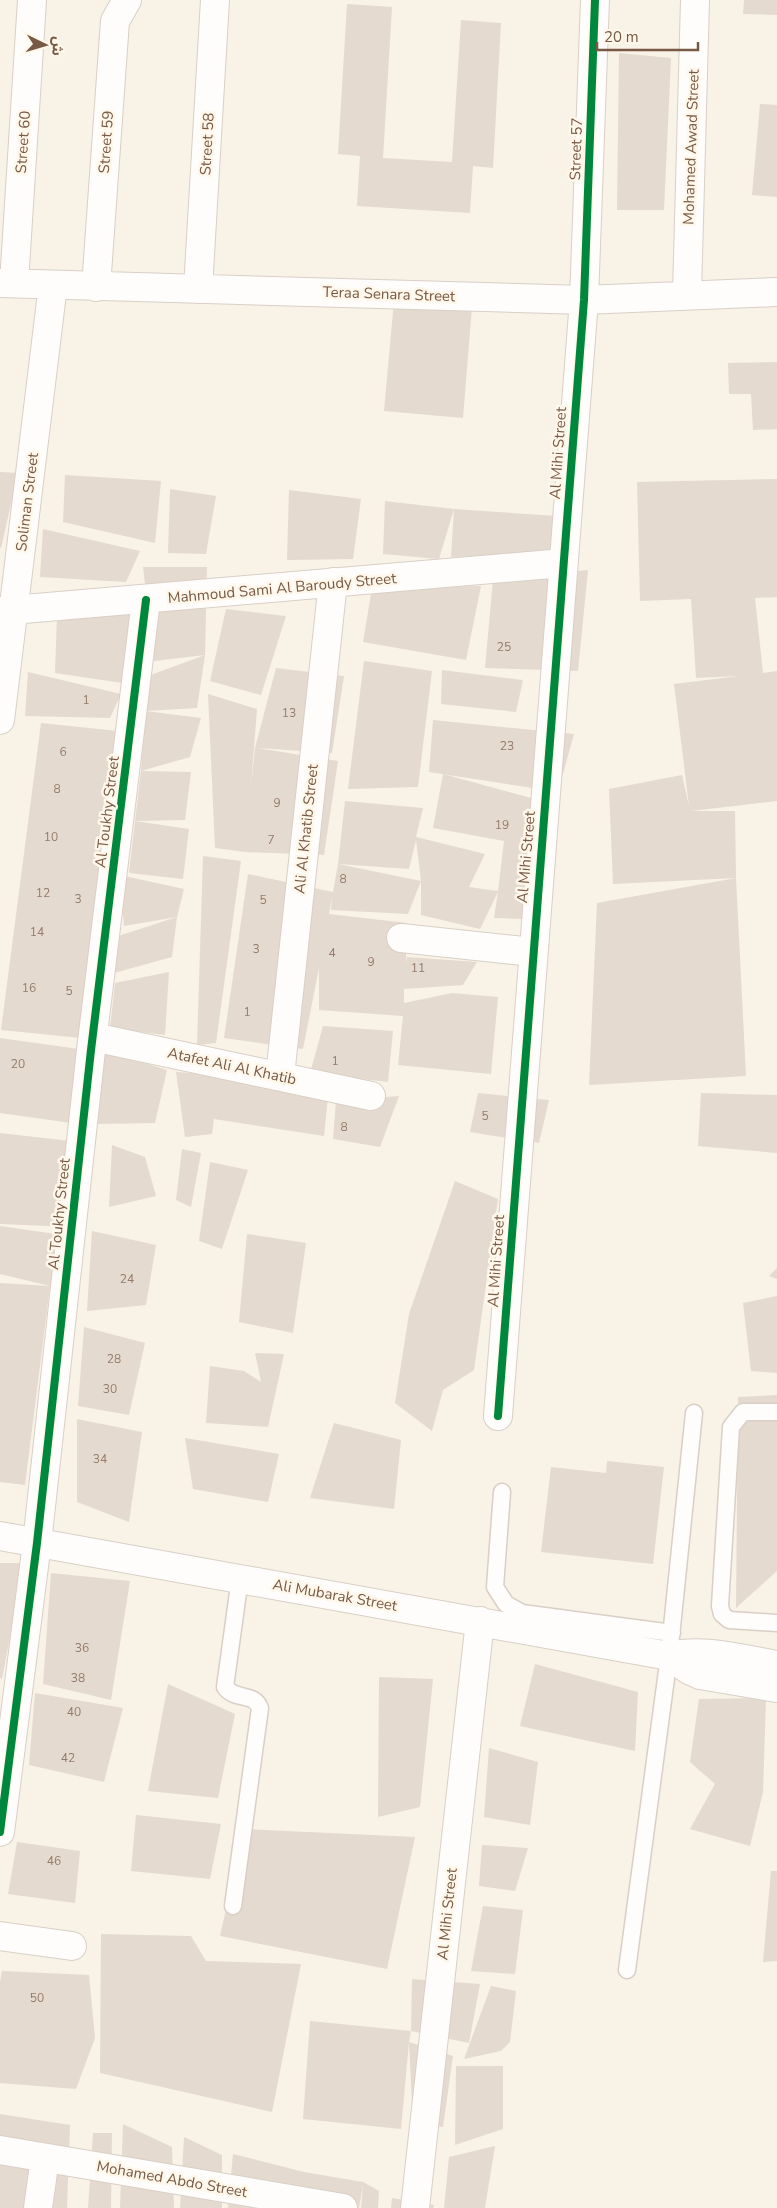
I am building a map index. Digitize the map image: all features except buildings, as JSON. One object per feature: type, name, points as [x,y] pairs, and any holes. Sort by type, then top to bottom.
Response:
[{"type":"street","name":"Street 60","points":[[7,283],[32,0]]},
{"type":"street","name":"Street 59","points":[[96,287],[115,21],[126,0]]},
{"type":"street","name":"Street 58","points":[[198,289],[215,0]]},
{"type":"street","name":"Street 57","points":[[584,300],[595,0]]},
{"type":"street","name":"Mohamed Awad Street","points":[[687,294],[695,0]]},
{"type":"street","name":"Teraa Senara Street","points":[[7,283],[584,300],[687,294],[777,292]]},
{"type":"street","name":"Soliman Street","points":[[0,720],[7,611],[53,285]]},
{"type":"street","name":"Al Mihi Street","points":[[498,1416],[584,300]]},
{"type":"street","name":"Mahmoud Sami Al Baroudy Street","points":[[7,611],[332,582],[563,564]]},
{"type":"street","name":"Ali Al Khatib Street","points":[[280,1076],[332,582]]},
{"type":"street","name":"Al Toukhy Street","points":[[0,1832],[37,1543],[93,1037],[146,600]]},
{"type":"street","points":[[400,938],[533,952]]},
{"type":"street","name":"Atafet Ali Al Khatib","points":[[93,1037],[371,1096]]},
{"type":"street","name":"Ali Mubarak Street","points":[[0,1536],[480,1621],[671,1644],[706,1653],[777,1665]]},
{"type":"street","name":"Al Mihi Street","points":[[415,2208],[480,1621]]},
{"type":"street","name":"Ali Mubarak Street","points":[[671,1644],[689,1670],[700,1675],[777,1688]]},
{"type":"street","points":[[0,1936],[72,1946]]},
{"type":"street","name":"Mohamed Abdo Street","points":[[0,2150],[45,2158],[210,2197],[343,2208]]},
{"type":"street","points":[[38,2208],[45,2158]]},
{"type":"lane","points":[[777,1412],[743,1412],[731,1427],[720,1606],[722,1614],[729,1620],[777,1623]]},
{"type":"lane","points":[[627,1970],[671,1644],[694,1413]]},
{"type":"lane","points":[[502,1492],[495,1587],[506,1604],[522,1613],[671,1644]]},
{"type":"lane","points":[[233,1906],[260,1708],[258,1702],[251,1698],[236,1696],[225,1687],[240,1578]]},
{"type":"cycle path","points":[[498,1416],[584,300],[595,0]]},
{"type":"cycle path","points":[[0,1832],[37,1543],[91,1050],[146,600]]}]
